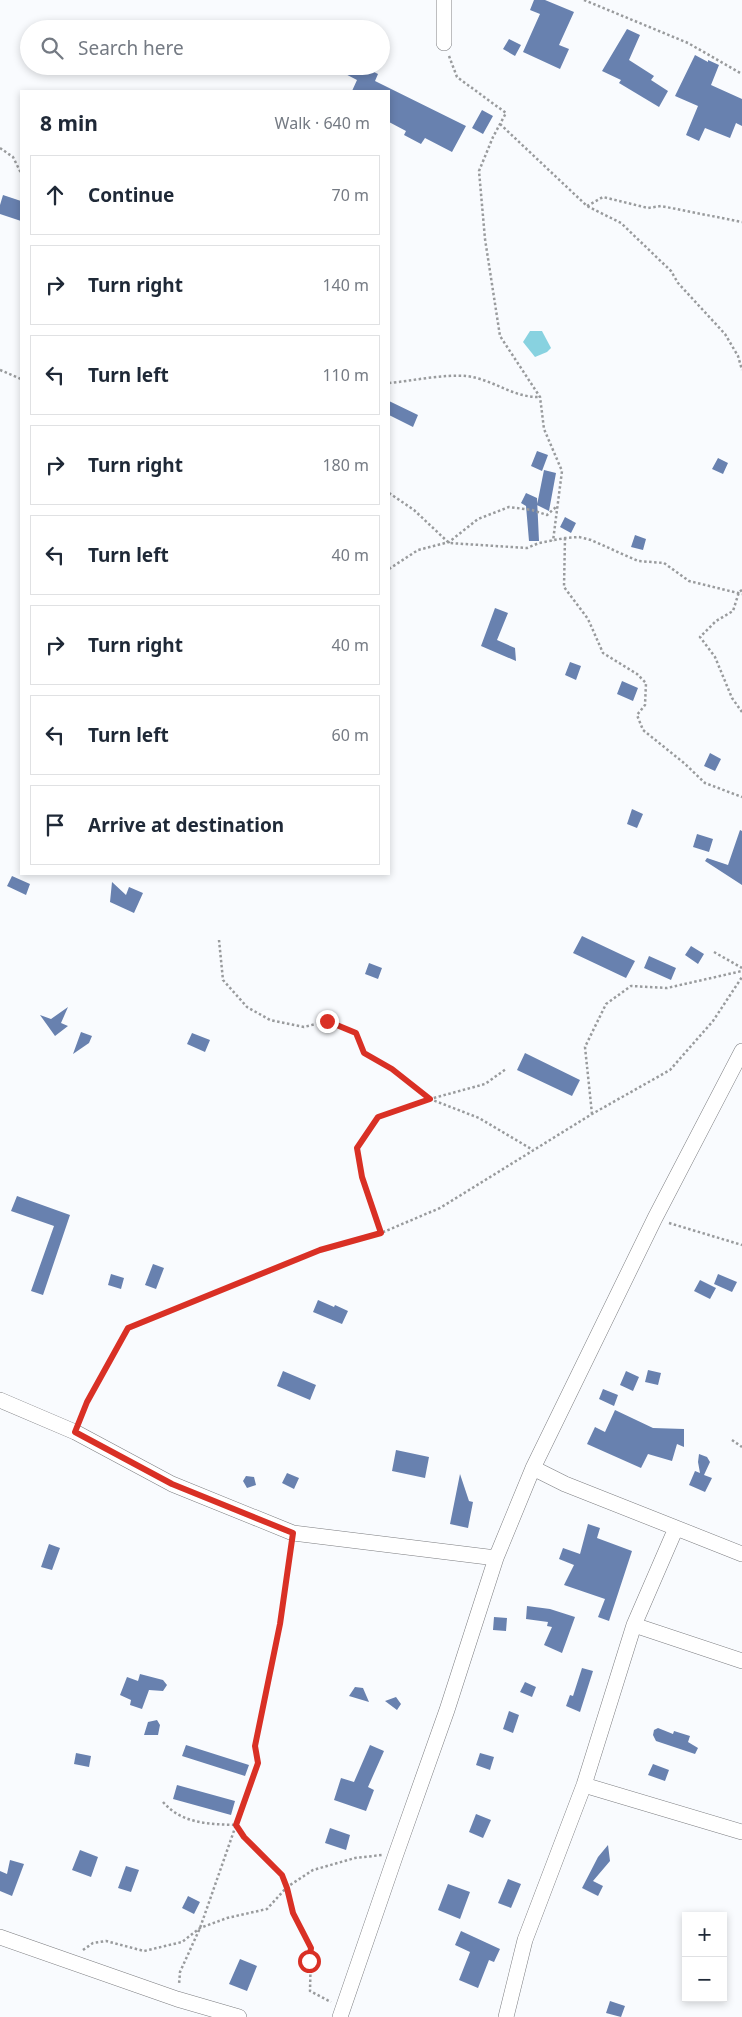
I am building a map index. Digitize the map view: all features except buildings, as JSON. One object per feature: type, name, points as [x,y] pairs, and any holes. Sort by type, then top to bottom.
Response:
[{"type":"street","points":[[444,0],[444,43]]},
{"type":"street","points":[[342,2012],[448,1710],[496,1558],[532,1468],[655,1218],[742,1052]]},
{"type":"street","points":[[0,1400],[75,1432],[172,1484],[293,1533],[496,1558]]},
{"type":"street","points":[[532,1468],[565,1484],[742,1554]]},
{"type":"street","points":[[506,2017],[525,1940],[584,1786],[634,1625],[676,1528]]},
{"type":"street","points":[[634,1625],[742,1661]]},
{"type":"street","points":[[584,1786],[742,1832]]},
{"type":"street","points":[[0,1937],[177,1999],[239,2017]]},
{"type":"path","points":[[584,0],[688,43],[742,74]]},
{"type":"path","points":[[444,43],[457,77],[506,113],[493,137],[479,171],[487,248],[500,336],[540,397],[544,429],[562,471],[552,541]]},
{"type":"path","points":[[500,124],[587,206],[621,224],[670,272],[725,334],[738,356],[742,370]]},
{"type":"path","points":[[0,148],[13,157],[20,171]]},
{"type":"path","points":[[587,206],[603,197],[648,208],[661,206],[742,222]]},
{"type":"path","points":[[0,370],[20,379]]},
{"type":"path","points":[[390,383],[466,376],[492,382],[527,397],[540,397]]},
{"type":"path","points":[[390,494],[414,510],[449,542]]},
{"type":"path","points":[[449,542],[478,519],[509,507],[532,510],[547,515],[557,506]]},
{"type":"path","points":[[390,568],[418,550],[449,542],[527,548],[565,538],[578,537],[591,540],[638,561],[664,563],[689,581],[741,592],[732,611],[716,621],[700,637],[715,657],[732,698],[742,712]]},
{"type":"path","points":[[565,538],[564,587],[588,619],[603,653],[637,674],[646,683],[645,705],[637,715],[643,730],[705,783],[742,797]]},
{"type":"path","points":[[219,940],[223,980],[247,1008],[270,1020],[304,1027],[327,1021],[356,1033],[364,1053],[392,1069],[430,1099],[479,1118],[533,1150]]},
{"type":"path","points":[[714,952],[742,969]]},
{"type":"path","points":[[592,1114],[586,1047],[606,1004],[632,986],[667,988],[742,969]]},
{"type":"path","points":[[75,1432],[87,1402],[128,1328],[320,1250],[381,1233],[440,1208],[592,1114],[670,1070],[713,1021],[742,977]]},
{"type":"path","points":[[381,1233],[362,1177],[357,1148],[378,1117],[430,1099],[485,1084],[506,1069]]},
{"type":"path","points":[[655,1218],[742,1246]]},
{"type":"path","points":[[732,1440],[742,1447]]},
{"type":"path","points":[[177,1999],[180,1972],[200,1928],[258,1763],[255,1746],[280,1624],[293,1533]]},
{"type":"path","points":[[163,1802],[172,1813],[202,1823],[236,1825]]},
{"type":"path","points":[[236,1825],[244,1837],[282,1875],[293,1913],[311,1948],[310,1991],[342,2012]]},
{"type":"path","points":[[68,1960],[94,1944],[106,1941],[144,1951],[182,1942],[200,1928],[227,1918],[267,1909],[287,1888],[313,1870],[355,1858],[396,1854]]},
{"type":"water","points":[[530,331],[542,331],[551,348],[547,352],[535,357],[523,342]]},
{"type":"route","points":[[309,1961],[311,1948],[293,1913],[282,1875],[244,1837],[236,1825],[258,1763],[255,1746],[280,1624],[293,1533],[172,1484],[75,1432],[87,1402],[128,1328],[320,1250],[381,1233],[362,1177],[357,1148],[378,1117],[430,1099],[392,1069],[364,1053],[356,1033],[327,1021]]}]
